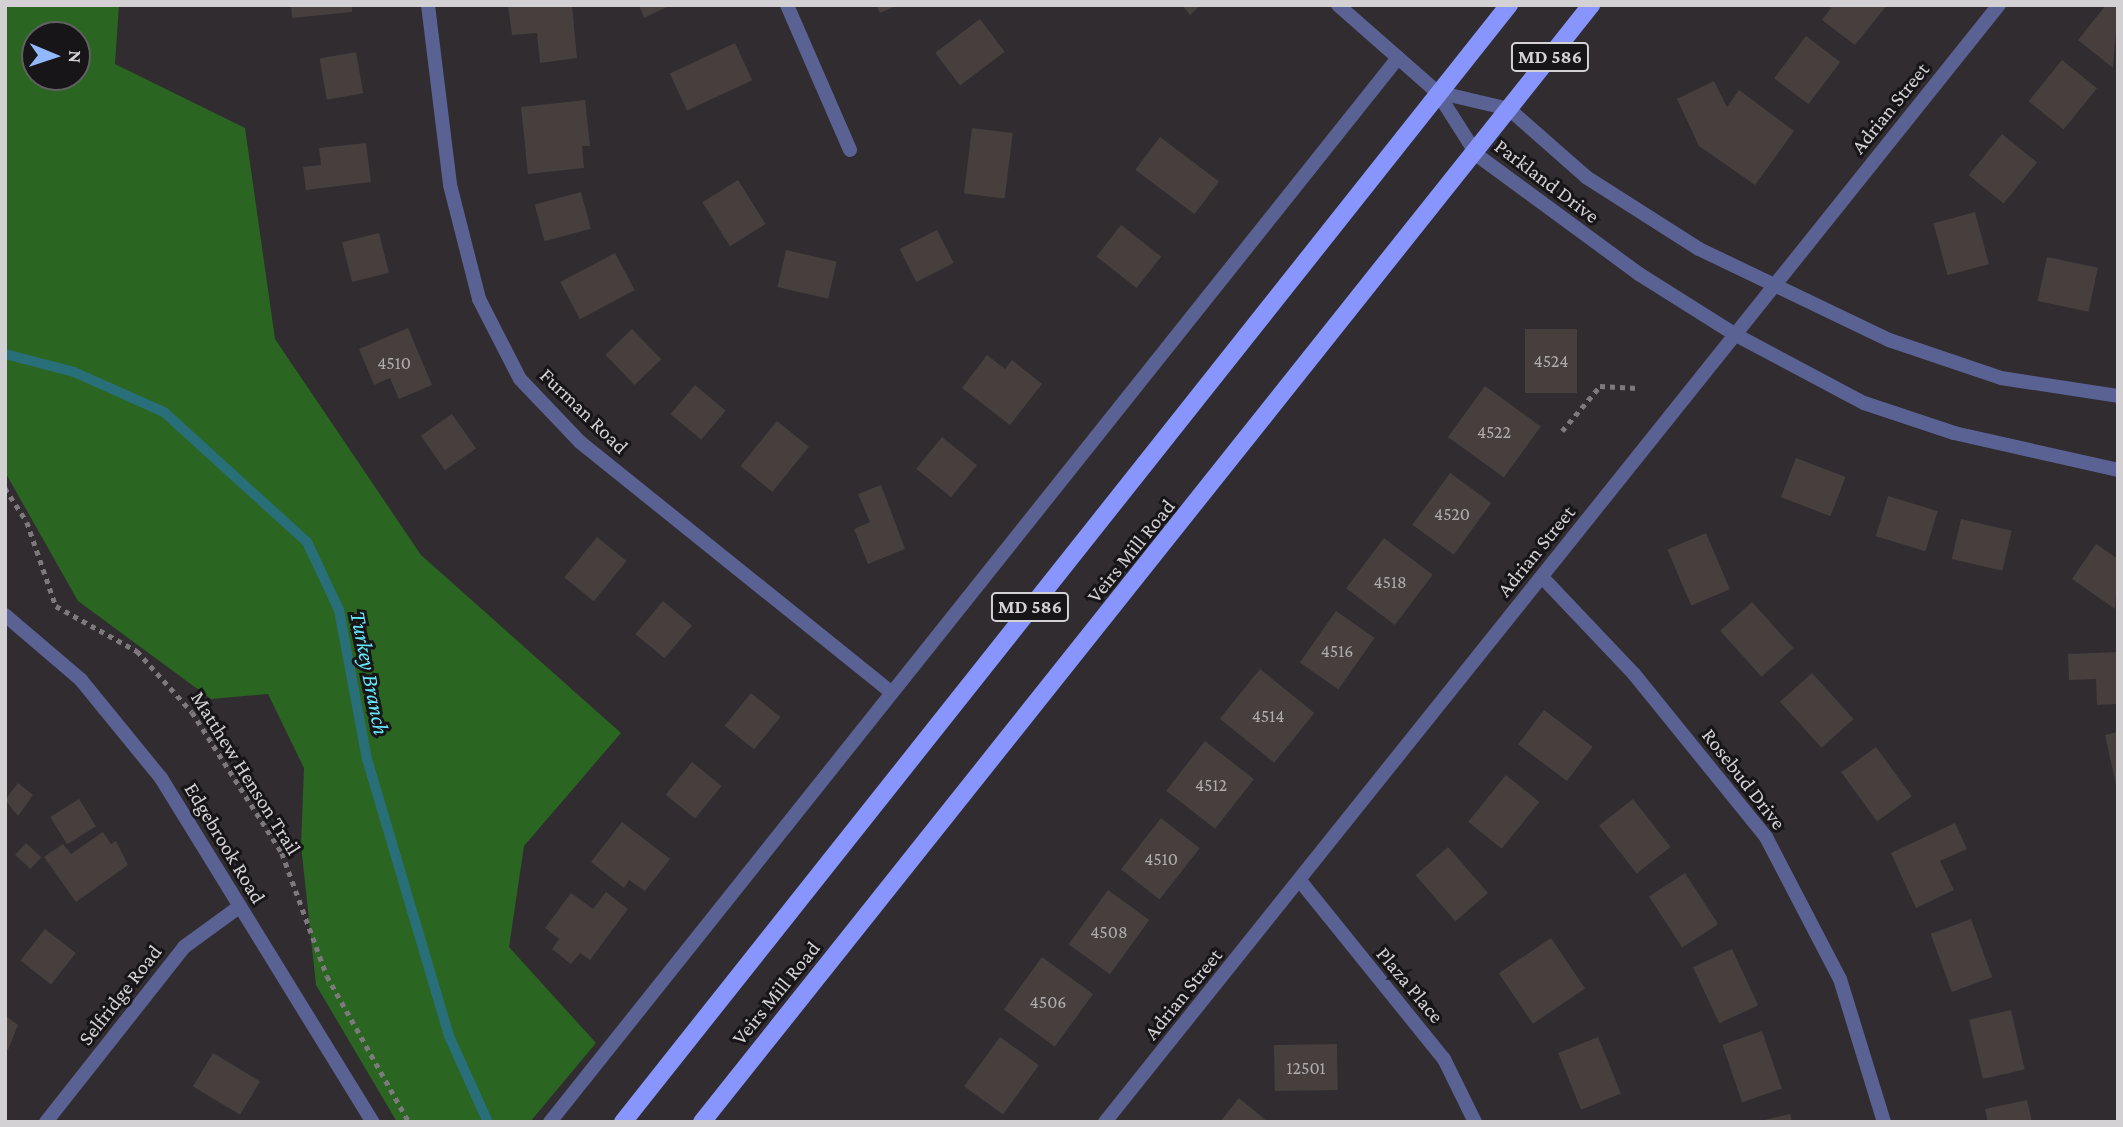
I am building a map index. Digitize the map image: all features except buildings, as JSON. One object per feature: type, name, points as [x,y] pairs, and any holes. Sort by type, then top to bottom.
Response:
[{"type":"main road","name":"Veirs Mill Road","points":[[623,1122],[1437,92],[1509,5]]},
{"type":"main road","name":"Veirs Mill Road","points":[[702,1122],[1477,155],[1509,108],[1591,5]]},
{"type":"street","name":"Furman Road","points":[[428,5],[450,185],[479,299],[520,379],[580,442],[890,690]]},
{"type":"street","points":[[787,5],[850,150]]},
{"type":"street","points":[[1338,5],[1437,92]]},
{"type":"street","name":"Adrian Street","points":[[1105,1122],[1301,883],[1542,576],[1999,5]]},
{"type":"street","points":[[550,1122],[890,690],[1398,58]]},
{"type":"street","name":"Parkland Drive","points":[[1437,92],[1509,108],[1597,184],[1699,249],[1777,284],[1889,340],[2001,378],[2118,396]]},
{"type":"street","name":"Parkland Drive","points":[[1437,92],[1477,155],[1639,274],[1736,335],[1864,403],[1954,433],[2118,470]]},
{"type":"street","name":"Rosebud Drive","points":[[1542,576],[1634,674],[1766,837],[1840,979],[1884,1122]]},
{"type":"street","name":"Edgebrook Road","points":[[5,615],[81,680],[161,778],[373,1122]]},
{"type":"street","name":"Plaza Place","points":[[1301,883],[1444,1059],[1475,1122]]},
{"type":"street","name":"Selfridge Road","points":[[46,1122],[184,947],[239,907]]},
{"type":"path","points":[[1562,431],[1600,386],[1638,388]]},
{"type":"path","name":"Matthew Henson Trail","points":[[5,488],[27,522],[57,606],[137,651],[192,712],[282,853],[327,975],[409,1122]]},
{"type":"green space","points":[[5,5],[119,5],[115,64],[245,128],[275,339],[421,555],[621,733],[524,846],[509,947],[596,1043],[530,1122],[397,1122],[316,985],[301,845],[304,768],[268,694],[211,699],[78,601],[5,472]]},
{"type":"waterway","name":"Turkey Branch","points":[[5,354],[74,372],[164,412],[307,542],[339,610],[367,759],[449,1036],[487,1120]]}]
